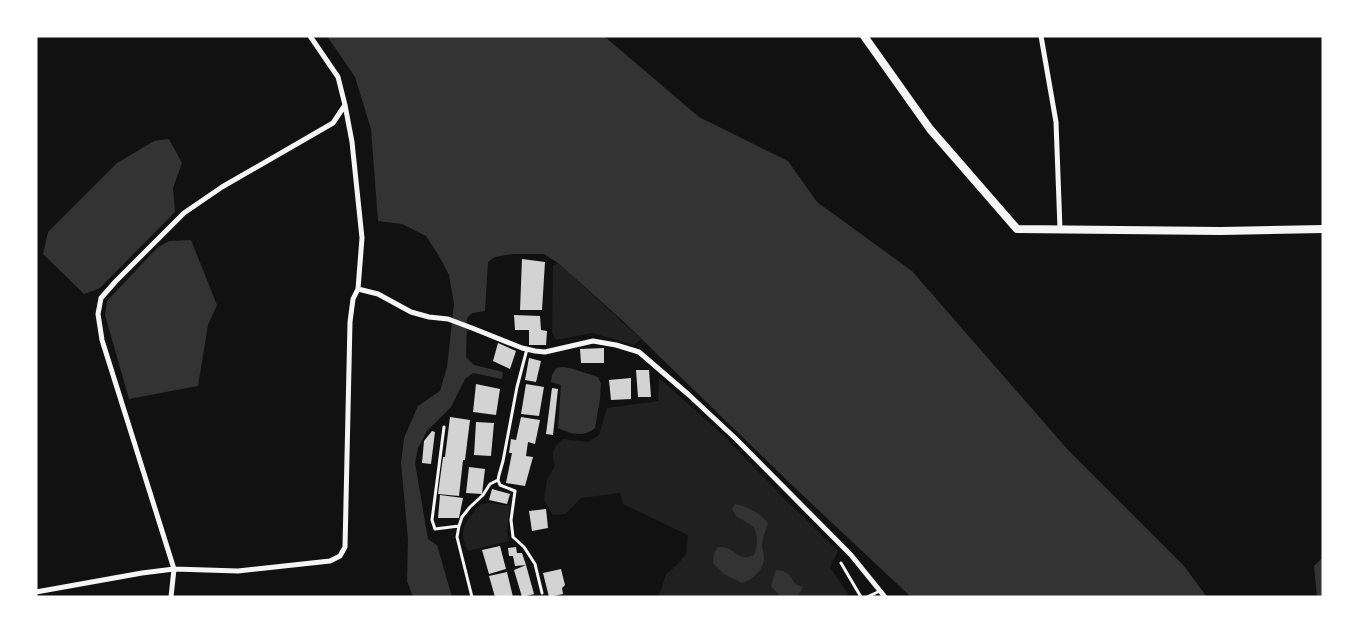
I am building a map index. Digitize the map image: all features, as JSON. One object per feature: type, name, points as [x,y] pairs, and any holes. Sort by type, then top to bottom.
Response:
[{"type":"street","points":[[36,592],[174,569],[238,571],[330,561],[340,556],[345,548],[350,322],[353,299],[358,289],[362,238],[352,142],[338,76],[310,36]]},
{"type":"street","points":[[864,36],[930,129],[1017,229],[1221,231],[1323,228]]},
{"type":"street","points":[[1042,36],[1056,122],[1060,229]]},
{"type":"street","points":[[171,597],[174,569],[102,340],[98,314],[101,298],[184,213],[222,187],[333,123],[345,105]]},
{"type":"street","points":[[358,289],[378,294],[411,312],[429,317],[448,319],[526,349],[545,352],[593,341],[639,352],[735,438],[851,555],[885,597]]},
{"type":"lane","points":[[526,349],[498,480],[500,486],[516,491],[511,520],[513,537],[524,547],[535,564],[542,593]]},
{"type":"lane","points":[[444,427],[432,520],[435,528],[459,526]]},
{"type":"lane","points":[[472,597],[457,537],[459,526],[462,517],[470,507],[483,495],[490,484],[498,480]]},
{"type":"lane","points":[[841,563],[861,597]]},
{"type":"lane","points":[[867,597],[880,590]]},
{"type":"shaded area","points":[[327,36],[604,36],[699,117],[788,161],[817,202],[912,271],[1068,450],[1184,566],[1207,597],[911,597],[795,488],[623,321],[558,263],[544,254],[513,254],[495,257],[488,262],[485,311],[472,313],[467,318],[466,357],[474,365],[503,372],[502,379],[473,373],[465,379],[451,407],[427,431],[418,448],[415,463],[428,539],[437,545],[452,597],[413,597],[407,581],[408,539],[401,463],[404,438],[418,406],[440,391],[447,367],[454,304],[449,275],[426,236],[402,224],[378,221],[371,129],[355,77]]},
{"type":"shaded area","points":[[169,139],[182,163],[173,188],[175,212],[100,288],[84,294],[43,254],[48,232],[117,163],[154,141]]},
{"type":"shaded area","points":[[191,240],[217,305],[208,325],[198,386],[129,399],[105,315],[107,301],[157,248],[169,241]]},
{"type":"shaded area","points":[[558,263],[641,339],[634,345],[592,333],[556,340],[552,333],[553,266]]},
{"type":"shaded area","points":[[563,367],[598,377],[601,384],[595,428],[586,433],[572,433],[558,428],[561,385],[551,382],[556,368]]},
{"type":"shaded area","points":[[659,378],[723,435],[838,551],[830,567],[848,594],[844,597],[657,597],[666,574],[686,554],[688,535],[623,504],[620,493],[581,498],[565,514],[553,515],[544,500],[547,480],[555,466],[553,451],[557,445],[563,439],[588,442],[599,435],[607,408],[658,401]]},
{"type":"shaded area","points":[[492,503],[510,506],[507,532],[509,541],[468,551],[463,535],[466,522],[481,504]]},
{"type":"shaded area","points":[[735,504],[754,511],[766,520],[768,524],[762,547],[764,558],[762,567],[750,580],[742,583],[724,574],[713,563],[714,553],[718,547],[729,549],[743,557],[754,555],[757,541],[754,527],[736,516],[732,509]]},
{"type":"shaded area","points":[[1323,557],[1323,597],[1317,597],[1314,566]]},
{"type":"shaded area","points":[[776,570],[786,572],[795,584],[803,587],[797,597],[781,597],[771,586]]},
{"type":"building","points":[[522,259],[545,262],[542,310],[520,310]]},
{"type":"building","points":[[514,315],[540,316],[541,330],[547,331],[546,345],[529,345],[529,330],[515,330]]},
{"type":"building","points":[[498,343],[516,351],[510,369],[493,361]]},
{"type":"building","points":[[604,348],[604,363],[581,363],[580,349]]},
{"type":"building","points":[[529,358],[541,361],[536,382],[525,380]]},
{"type":"building","points":[[636,370],[649,370],[651,397],[638,397]]},
{"type":"building","points":[[631,378],[631,399],[611,400],[609,380]]},
{"type":"building","points":[[476,384],[500,389],[496,415],[473,412]]},
{"type":"building","points":[[526,384],[544,387],[539,416],[521,414]]},
{"type":"building","points":[[552,388],[558,389],[553,435],[546,434]]},
{"type":"building","points":[[450,417],[470,420],[459,496],[438,494]]},
{"type":"building","points":[[521,417],[540,420],[535,444],[528,442],[526,456],[533,457],[525,486],[506,483],[512,453],[509,453],[511,439],[516,440]]},
{"type":"building","points":[[476,422],[494,423],[491,456],[474,455]]},
{"type":"building","points":[[432,431],[435,432],[431,464],[422,463],[424,441]]},
{"type":"building","points":[[469,467],[485,469],[482,494],[466,493]]},
{"type":"building","points":[[492,489],[510,494],[507,504],[489,500]]},
{"type":"building","points":[[440,495],[463,498],[459,518],[438,518]]},
{"type":"building","points":[[546,509],[548,528],[532,531],[529,511]]},
{"type":"building","points":[[500,546],[506,569],[489,574],[482,550]]},
{"type":"building","points":[[516,547],[517,553],[522,553],[526,565],[515,566],[513,556],[509,556],[508,548]]},
{"type":"building","points":[[526,565],[534,594],[522,597],[514,570]]},
{"type":"building","points":[[561,569],[565,585],[562,588],[563,594],[549,597],[543,573]]},
{"type":"building","points":[[507,572],[513,597],[495,597],[489,576]]}]
